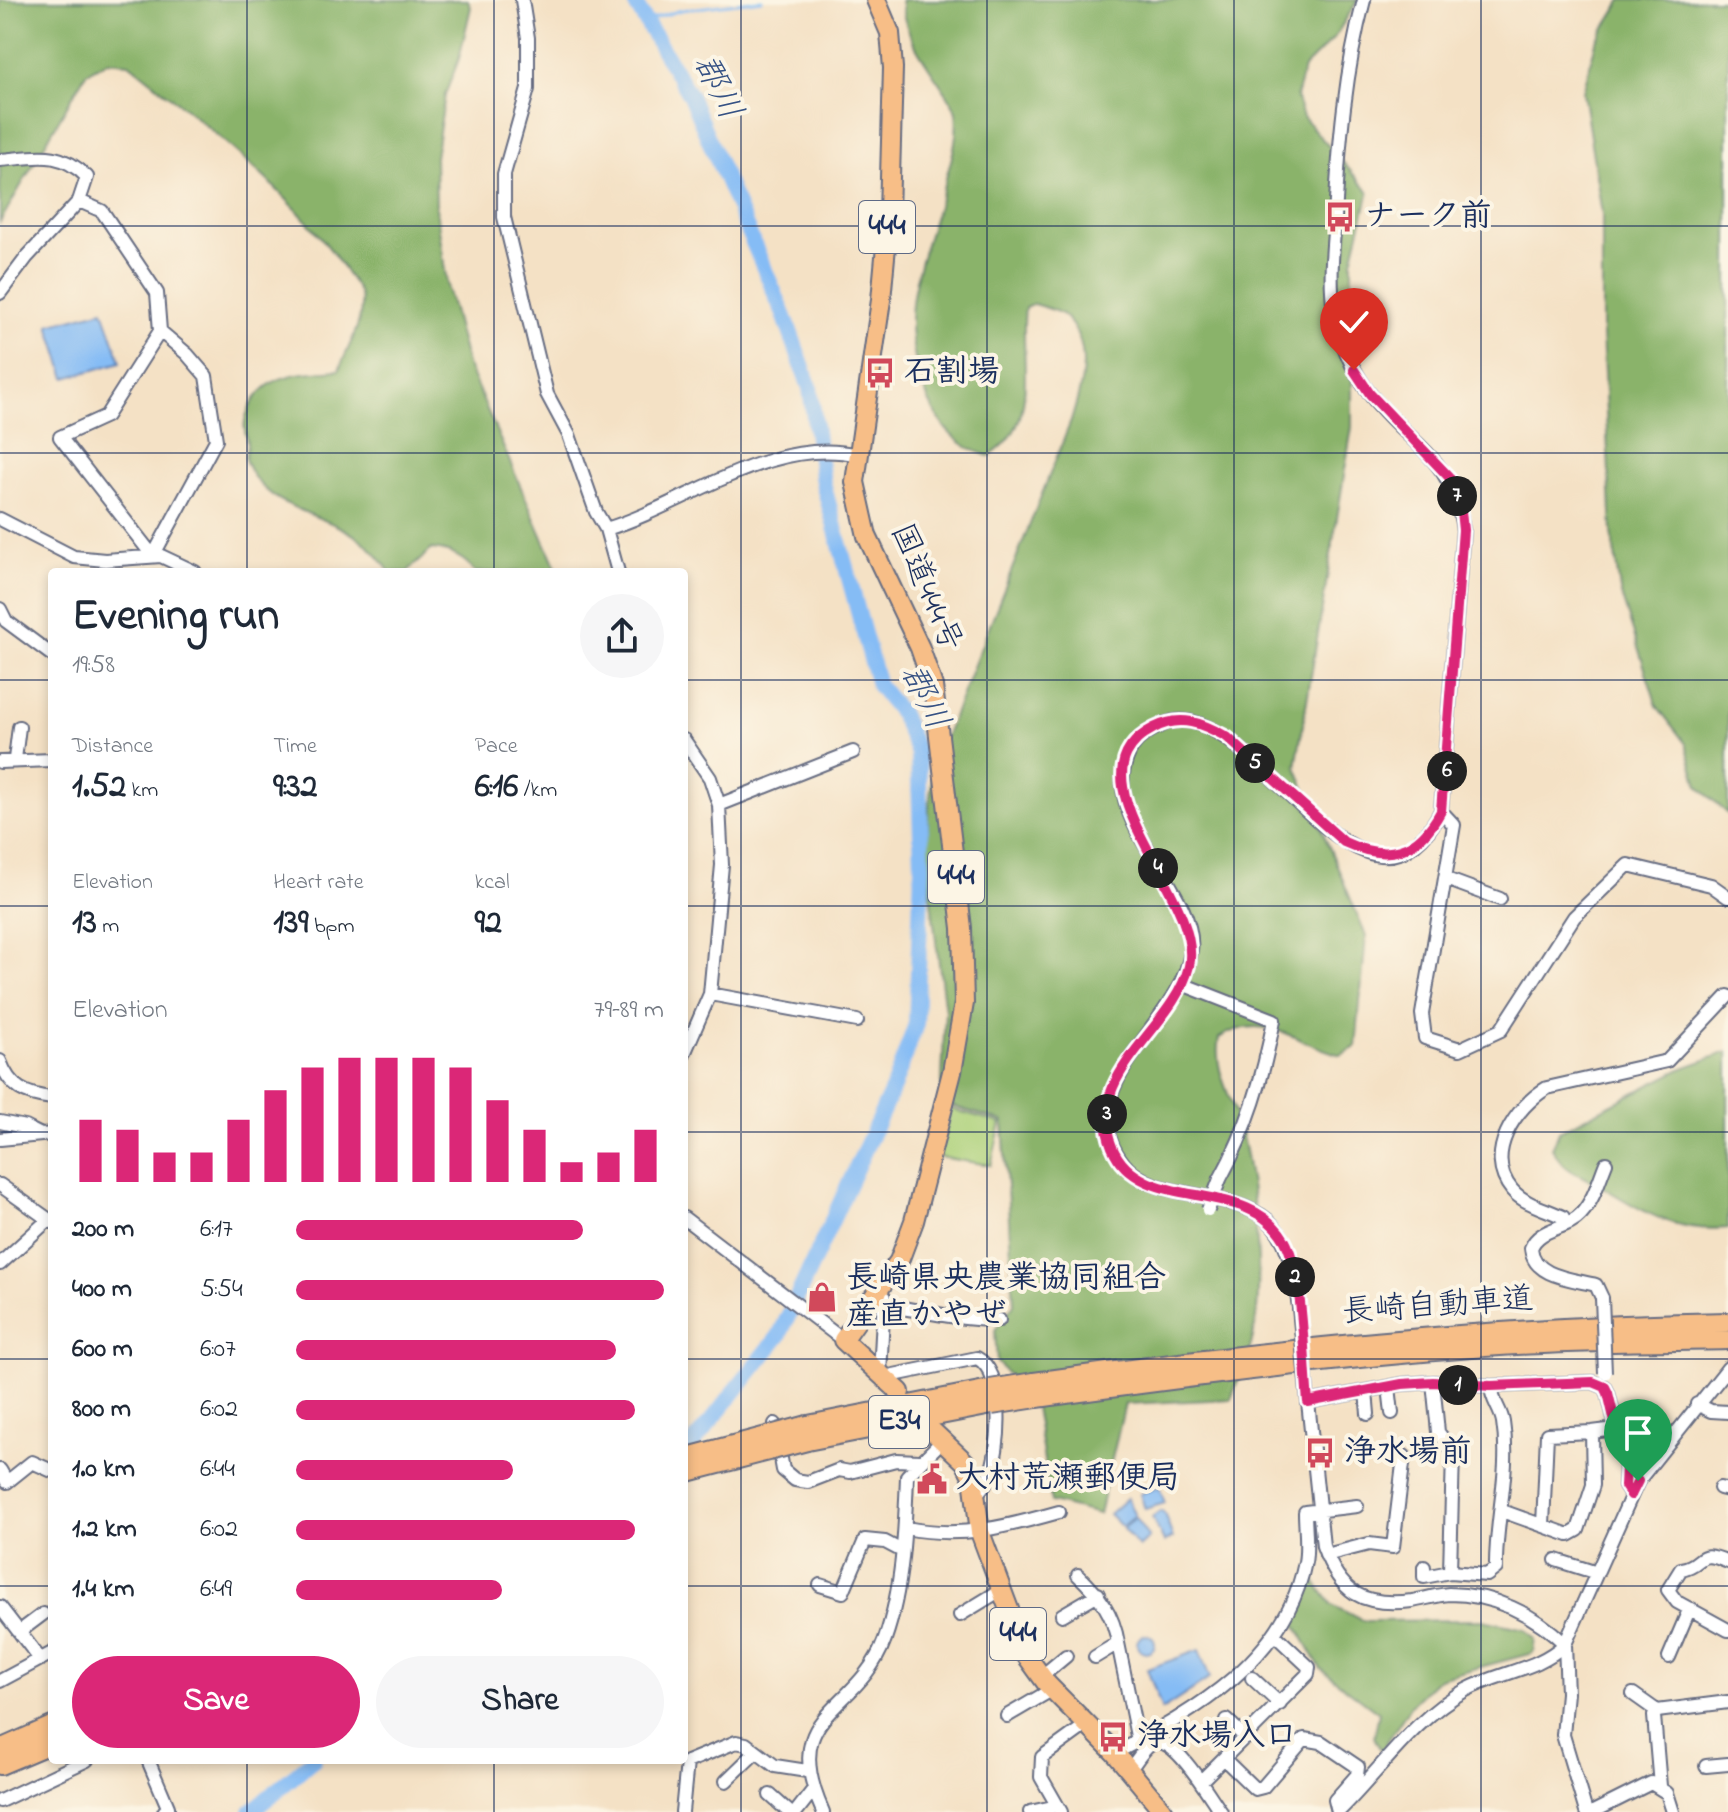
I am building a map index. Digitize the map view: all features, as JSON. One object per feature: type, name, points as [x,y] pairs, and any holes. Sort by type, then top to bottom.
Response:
[{"type":"highway","name":"国道444号","points":[[843,1340],[899,1261],[914,1221],[952,1072],[964,1003],[963,958],[933,686],[920,648],[867,536],[855,482],[881,300],[890,184],[893,68],[890,33],[876,0]]},
{"type":"highway","points":[[1563,1328],[1626,1316],[1728,1312]]},
{"type":"highway","name":"長崎自動車道","points":[[688,1457],[991,1397],[1252,1351],[1563,1328],[1728,1322]]},
{"type":"highway","points":[[843,1340],[900,1392]]},
{"type":"highway","name":"長崎自動車道","points":[[1036,1390],[1489,1347],[1728,1340]]},
{"type":"highway","points":[[1656,1342],[1728,1347]]},
{"type":"highway","name":"444","points":[[928,1427],[965,1462],[978,1493],[980,1532],[1026,1655],[1047,1683],[1130,1769],[1164,1812]]},
{"type":"highway","name":"長崎自動車道","points":[[688,1472],[808,1433]]},
{"type":"highway","points":[[0,1749],[48,1728]]},
{"type":"highway","points":[[0,1765],[48,1745]]},
{"type":"street","points":[[522,0],[528,38],[528,89],[504,174],[504,217],[547,394],[569,435],[596,512],[606,529],[617,568]]},
{"type":"street","points":[[1364,0],[1348,72],[1338,163],[1331,277],[1334,311],[1354,370],[1370,394],[1449,477],[1460,502],[1463,530],[1441,811],[1423,837],[1406,849],[1385,854],[1365,852],[1344,842],[1227,737],[1207,726],[1190,720],[1178,721],[1149,731],[1135,742],[1124,761],[1121,781],[1124,803],[1184,917],[1192,945],[1182,984],[1113,1087],[1107,1130],[1113,1150],[1127,1168],[1147,1182],[1237,1203],[1259,1212],[1286,1242],[1293,1260],[1299,1308],[1318,1510],[1326,1555],[1343,1585],[1362,1598],[1384,1603],[1446,1594],[1478,1597],[1519,1610],[1549,1629],[1565,1644]]},
{"type":"street","points":[[0,160],[49,156],[71,162],[87,177],[79,201],[27,257],[0,293]]},
{"type":"street","points":[[79,201],[102,211],[157,293],[160,331],[106,416],[60,437],[153,556]]},
{"type":"street","points":[[153,556],[216,440],[206,376],[187,354],[160,331]]},
{"type":"street","points":[[606,529],[773,460],[834,449],[858,455]]},
{"type":"street","points":[[0,519],[74,557],[105,560],[153,556],[184,568]]},
{"type":"street","points":[[2,621],[48,652]]},
{"type":"street","points":[[19,727],[5,758],[48,760]]},
{"type":"street","points":[[688,746],[710,778],[719,805],[722,865],[710,994],[688,1045]]},
{"type":"street","points":[[719,805],[853,752]]},
{"type":"street","points":[[1441,811],[1454,825],[1422,1014],[1425,1038],[1460,1049],[1501,1030],[1574,917],[1628,865],[1711,885],[1728,897]]},
{"type":"street","points":[[1446,879],[1500,899]]},
{"type":"street","points":[[1182,984],[1274,1020],[1244,1134],[1220,1179],[1208,1210]]},
{"type":"street","points":[[710,994],[857,1021]]},
{"type":"street","points":[[1566,1224],[1563,1217],[1523,1200],[1506,1181],[1501,1158],[1507,1131],[1513,1121],[1536,1095],[1547,1088],[1667,1061],[1728,996]]},
{"type":"street","points":[[0,1061],[14,1086],[25,1094],[48,1097]]},
{"type":"street","points":[[0,1122],[45,1134]]},
{"type":"street","points":[[0,1139],[45,1134]]},
{"type":"street","points":[[1606,1163],[1589,1204],[1579,1216],[1534,1240],[1531,1248],[1535,1264],[1543,1270],[1596,1285],[1602,1298],[1602,1378],[1626,1467],[1625,1486],[1631,1495]]},
{"type":"street","points":[[0,1185],[48,1221]]},
{"type":"street","points":[[688,1221],[843,1340]]},
{"type":"street","points":[[0,1264],[48,1224]]},
{"type":"street","points":[[885,1283],[882,1375],[977,1358],[986,1363],[994,1379],[999,1416],[989,1478],[978,1493]]},
{"type":"street","points":[[884,1305],[944,1315],[954,1320],[999,1320]]},
{"type":"street","points":[[1586,1812],[1563,1735],[1567,1693],[1565,1644],[1631,1495],[1658,1452],[1728,1368]]},
{"type":"street","points":[[1307,1397],[1433,1382],[1491,1386],[1602,1378]]},
{"type":"street","points":[[1433,1382],[1438,1432],[1453,1452],[1450,1572]]},
{"type":"street","points":[[1424,1567],[1424,1577],[1450,1572],[1487,1575],[1496,1568],[1495,1534],[1502,1511],[1503,1420],[1491,1395],[1491,1386]]},
{"type":"street","points":[[1389,1387],[1392,1413]]},
{"type":"street","points":[[1366,1391],[1368,1414]]},
{"type":"street","points":[[1697,1404],[1711,1411],[1728,1412]]},
{"type":"street","points":[[775,1424],[783,1470],[795,1480],[808,1482],[839,1470],[850,1472],[896,1460],[919,1461]]},
{"type":"street","points":[[1543,1525],[1547,1434],[1616,1429]]},
{"type":"street","points":[[1502,1511],[1569,1535],[1578,1530],[1593,1485],[1592,1432]]},
{"type":"street","points":[[823,1812],[807,1771],[807,1754],[813,1734],[868,1667],[884,1642],[906,1528],[907,1476],[942,1441]]},
{"type":"street","points":[[1326,1555],[1369,1544],[1393,1547],[1404,1456]]},
{"type":"street","points":[[0,1470],[7,1482],[32,1462],[48,1469]]},
{"type":"street","points":[[1115,1753],[1243,1673],[1275,1635],[1305,1560],[1305,1512],[1357,1506]]},
{"type":"street","points":[[906,1528],[927,1532],[980,1532],[1059,1512]]},
{"type":"street","points":[[820,1585],[843,1592],[865,1540],[885,1542],[902,1551]]},
{"type":"street","points":[[1728,1562],[1706,1554],[1681,1569],[1668,1590],[1677,1602],[1728,1630]]},
{"type":"street","points":[[1556,1560],[1597,1573]]},
{"type":"street","points":[[1078,1575],[1098,1594],[1114,1621],[1138,1741]]},
{"type":"street","points":[[960,1615],[1001,1590]]},
{"type":"street","points":[[1062,1615],[1098,1594]]},
{"type":"street","points":[[0,1607],[40,1659]]},
{"type":"street","points":[[1669,1657],[1689,1610]]},
{"type":"street","points":[[19,1632],[43,1614]]},
{"type":"street","points":[[1202,1780],[1308,1674],[1309,1667],[1275,1635]]},
{"type":"street","points":[[1095,1657],[1118,1643]]},
{"type":"street","points":[[1338,1812],[1422,1721],[1442,1706],[1467,1689],[1544,1661],[1565,1644]]},
{"type":"street","points":[[0,1681],[48,1655]]},
{"type":"street","points":[[1007,1716],[1047,1683],[1066,1656]]},
{"type":"street","points":[[1252,1678],[1280,1704]]},
{"type":"street","points":[[1633,1694],[1657,1711],[1728,1702]]},
{"type":"street","points":[[1657,1711],[1654,1716],[1660,1786]]},
{"type":"street","points":[[1227,1720],[1246,1738]]},
{"type":"street","points":[[1030,1812],[1059,1809],[1041,1777],[1042,1757],[1086,1725]]},
{"type":"street","points":[[1224,1759],[1255,1789],[1263,1787],[1304,1739],[1321,1742],[1358,1767],[1357,1775],[1335,1800],[1338,1812]]},
{"type":"street","points":[[688,1762],[736,1742],[775,1766],[807,1771]]},
{"type":"street","points":[[1130,1769],[1147,1746],[1156,1742],[1165,1744],[1202,1780],[1204,1789],[1221,1812]]},
{"type":"street","points":[[726,1781],[756,1752]]},
{"type":"street","points":[[0,1801],[79,1764]]},
{"type":"street","points":[[150,1764],[168,1807],[164,1812]]},
{"type":"street","points":[[682,1812],[687,1764]]},
{"type":"street","points":[[1706,1766],[1728,1764]]},
{"type":"street","points":[[1593,1812],[1643,1784],[1660,1786],[1667,1793],[1673,1812]]},
{"type":"street","points":[[33,1786],[40,1800]]},
{"type":"street","points":[[796,1812],[814,1789]]},
{"type":"street","points":[[770,1795],[789,1812]]},
{"type":"green space","points":[[0,0],[468,0],[471,7],[459,59],[445,95],[435,157],[436,208],[448,291],[467,364],[556,568],[471,568],[456,556],[432,549],[411,568],[387,568],[361,540],[281,501],[255,478],[245,460],[245,426],[254,400],[273,382],[284,377],[339,370],[358,323],[360,295],[328,246],[276,189],[216,134],[129,63],[108,61],[86,73],[0,222]]},
{"type":"green space","points":[[901,0],[1358,0],[1334,38],[1304,68],[1296,97],[1303,117],[1369,192],[1352,261],[1352,427],[1296,767],[1366,936],[1356,1047],[1341,1055],[1280,1032],[1251,1027],[1219,1038],[1218,1062],[1241,1132],[1254,1208],[1258,1293],[1252,1341],[1231,1399],[1125,1404],[1099,1514],[1051,1502],[1035,1407],[997,1362],[995,1330],[1014,1304],[1003,1121],[941,1103],[945,1011],[928,877],[928,815],[934,765],[1071,421],[1081,381],[1082,353],[1074,327],[1064,316],[1034,304],[1025,308],[1025,390],[1022,409],[1006,443],[989,456],[968,448],[952,436],[934,411],[918,369],[911,314],[920,263],[953,154],[957,121],[951,100],[909,33]]},
{"type":"green space","points":[[1622,0],[1728,0],[1728,814],[1698,786],[1686,744],[1657,706],[1620,591],[1612,532],[1602,334],[1602,214],[1583,92],[1596,42]]},
{"type":"green space","points":[[1728,1052],[1728,1228],[1694,1228],[1649,1214],[1575,1173],[1557,1157],[1552,1148],[1559,1131],[1683,1068]]},
{"type":"green space","points":[[951,1109],[1001,1123],[991,1165],[938,1157]]},
{"type":"green space","points":[[1312,1577],[1332,1605],[1363,1621],[1483,1620],[1525,1629],[1535,1639],[1533,1653],[1439,1678],[1412,1704],[1381,1751],[1374,1737],[1379,1713],[1321,1669],[1295,1623]]},
{"type":"water","points":[[103,310],[121,362],[66,378],[49,325]]},
{"type":"water","points":[[1159,1487],[1165,1503],[1145,1509],[1140,1494]]},
{"type":"water","points":[[1127,1498],[1135,1516],[1122,1527],[1109,1514]]},
{"type":"water","points":[[1160,1511],[1164,1513],[1173,1538],[1164,1542],[1152,1517]]},
{"type":"water","points":[[1135,1518],[1149,1538],[1139,1547],[1123,1529]]},
{"type":"water","points":[[1146,1635],[1155,1644],[1146,1653],[1137,1644]]},
{"type":"water","points":[[1199,1650],[1210,1678],[1162,1710],[1147,1669]]},
{"type":"waterway","name":"郡川","points":[[633,0],[690,96],[785,317],[810,388],[823,483],[878,685],[901,714],[918,753],[922,867],[916,1024],[893,1088],[779,1336],[688,1450]]},
{"type":"waterway","points":[[646,21],[681,10],[762,0]]},
{"type":"waterway","name":"郡川","points":[[251,1812],[308,1764]]},
{"type":"place","name":"ナーク前","points":[[1340,217]]},
{"type":"place","name":"石割場","points":[[880,373]]},
{"type":"place","name":"長崎県央農業協同組合 産直かやぜ","points":[[822,1297]]},
{"type":"place","name":"浄水場前","points":[[1320,1453]]},
{"type":"place","name":"大村荒瀬郵便局","points":[[932,1479]]},
{"type":"place","name":"浄水場入口","points":[[1113,1737]]},
{"type":"route","points":[[1354,370],[1370,394],[1449,477],[1460,502],[1463,530],[1446,781],[1441,811],[1423,837],[1406,849],[1385,854],[1365,852],[1344,842],[1320,823],[1227,737],[1207,726],[1190,720],[1167,722],[1135,742],[1124,761],[1121,781],[1124,803],[1184,917],[1192,945],[1189,967],[1179,991],[1113,1087],[1107,1107],[1107,1130],[1113,1150],[1127,1168],[1147,1182],[1237,1203],[1259,1212],[1274,1225],[1286,1242],[1293,1260],[1308,1402],[1402,1384],[1433,1382],[1491,1386],[1593,1382],[1605,1387],[1608,1393],[1626,1467],[1625,1486],[1631,1495],[1638,1481]]}]
